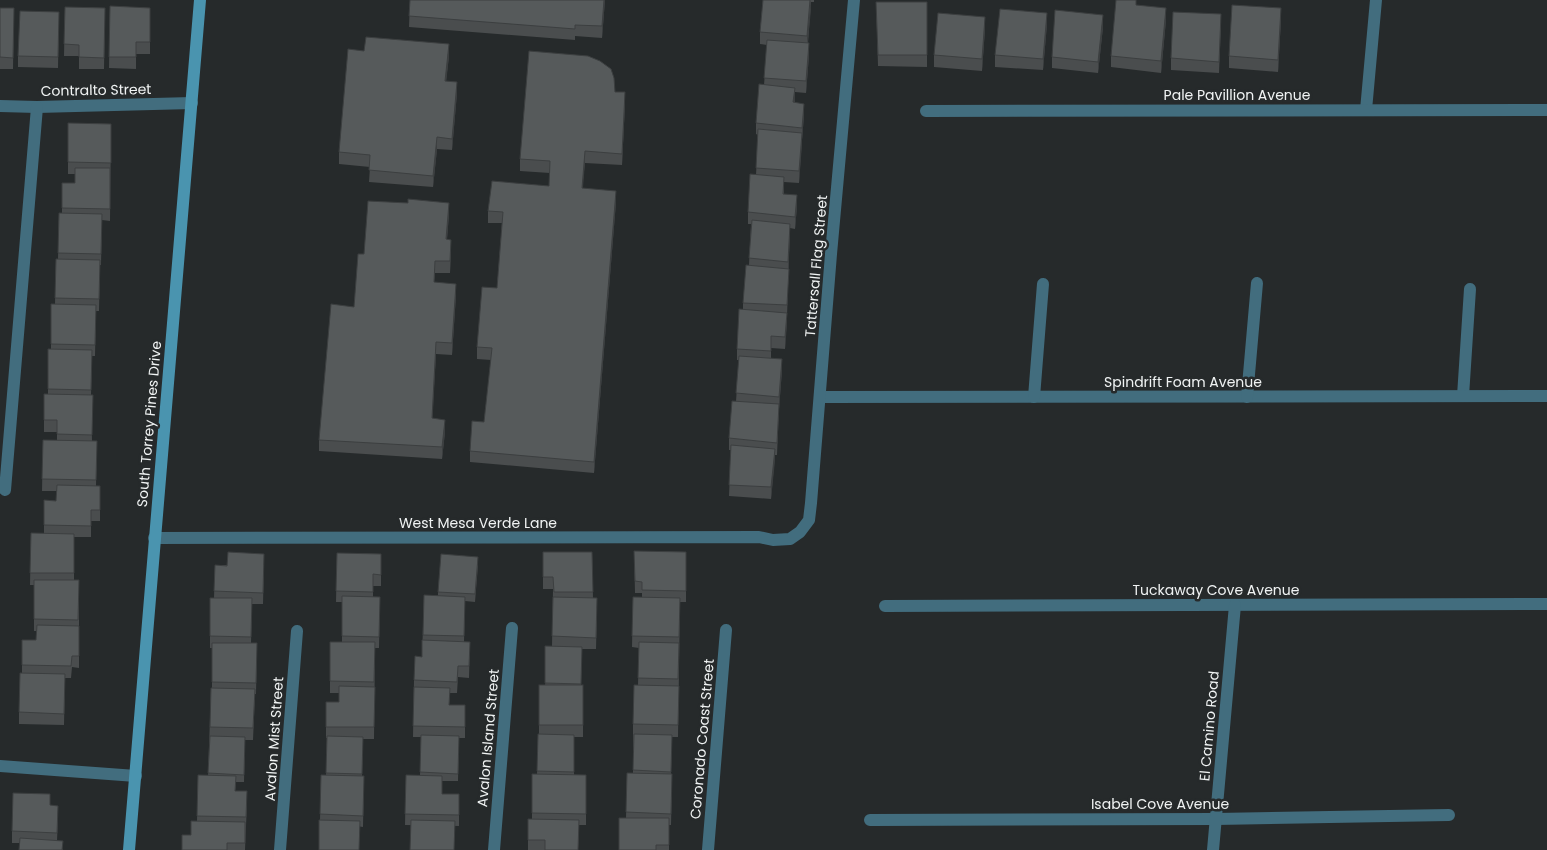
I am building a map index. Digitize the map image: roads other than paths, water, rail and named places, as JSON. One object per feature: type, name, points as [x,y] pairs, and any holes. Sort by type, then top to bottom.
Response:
[{"type":"street","name":"South Torrey Pines Drive","points":[[129,850],[200,0]]},
{"type":"street","name":"Tattersall Flag Street","points":[[800,532],[809,520],[854,0]]},
{"type":"street","points":[[1366,110],[1376,0]]},
{"type":"street","name":"Contralto Street","points":[[0,106],[37,107],[192,103]]},
{"type":"street","points":[[5,490],[37,107]]},
{"type":"street","name":"Pale Pavillion Avenue","points":[[926,111],[1547,110]]},
{"type":"street","points":[[1248,397],[1257,283]]},
{"type":"street","points":[[1034,397],[1043,284]]},
{"type":"street","points":[[1463,396],[1470,289]]},
{"type":"street","name":"Spindrift Foam Avenue","points":[[820,397],[1547,396]]},
{"type":"street","name":"West Mesa Verde Lane","points":[[154,538],[759,537],[773,540],[790,539],[800,532]]},
{"type":"street","name":"Tuckaway Cove Avenue","points":[[885,606],[1547,604]]},
{"type":"street","name":"El Camino Road","points":[[1213,850],[1235,605]]},
{"type":"street","name":"Avalon Island Street","points":[[494,850],[512,628]]},
{"type":"street","name":"Coronado Coast Street","points":[[708,850],[726,630]]},
{"type":"street","name":"Avalon Mist Street","points":[[280,850],[297,631]]},
{"type":"street","points":[[0,766],[136,776]]},
{"type":"street","name":"Isabel Cove Avenue","points":[[870,820],[1216,819],[1449,815]]}]
